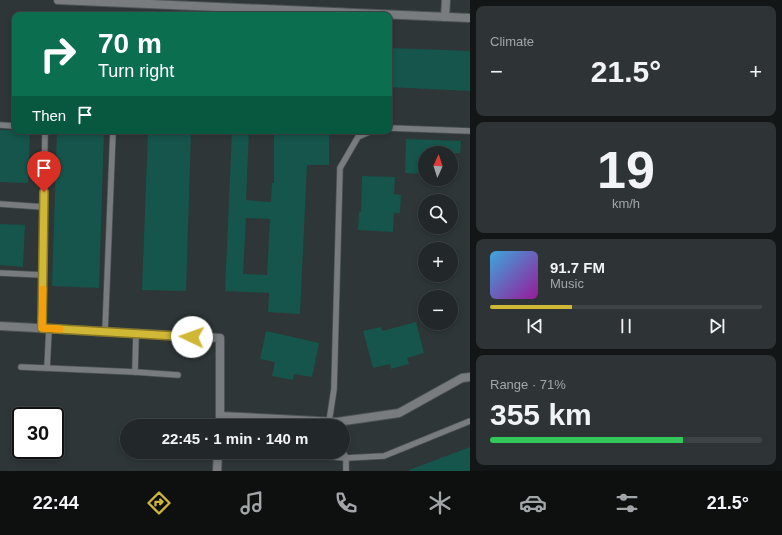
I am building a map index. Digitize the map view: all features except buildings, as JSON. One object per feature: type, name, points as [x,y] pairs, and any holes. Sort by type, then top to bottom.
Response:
[{"type":"street","points":[[58,0],[244,4],[368,12]]},
{"type":"street","points":[[445,17],[446,0]]},
{"type":"street","points":[[392,14],[470,18]]},
{"type":"street","points":[[0,326],[220,338],[220,416],[261,419]]},
{"type":"street","points":[[350,420],[398,413],[462,378],[470,377]]},
{"type":"street","points":[[217,471],[218,459]]},
{"type":"lane","points":[[0,125],[12,126]]},
{"type":"lane","points":[[392,128],[470,131]]},
{"type":"lane","points":[[45,134],[43,275],[47,368]]},
{"type":"lane","points":[[104,332],[113,134]]},
{"type":"lane","points":[[331,419],[334,389],[340,168],[358,137],[364,134]]},
{"type":"lane","points":[[0,204],[44,207]]},
{"type":"lane","points":[[0,273],[43,275]]},
{"type":"lane","points":[[135,372],[136,334]]},
{"type":"lane","points":[[21,367],[178,375]]},
{"type":"lane","points":[[350,458],[384,456],[470,421]]},
{"type":"lane","points":[[346,459],[346,471]]},
{"type":"slow traffic","points":[[43,289],[42,328],[60,329]]},
{"type":"route","points":[[44,192],[42,328],[192,337]]}]
